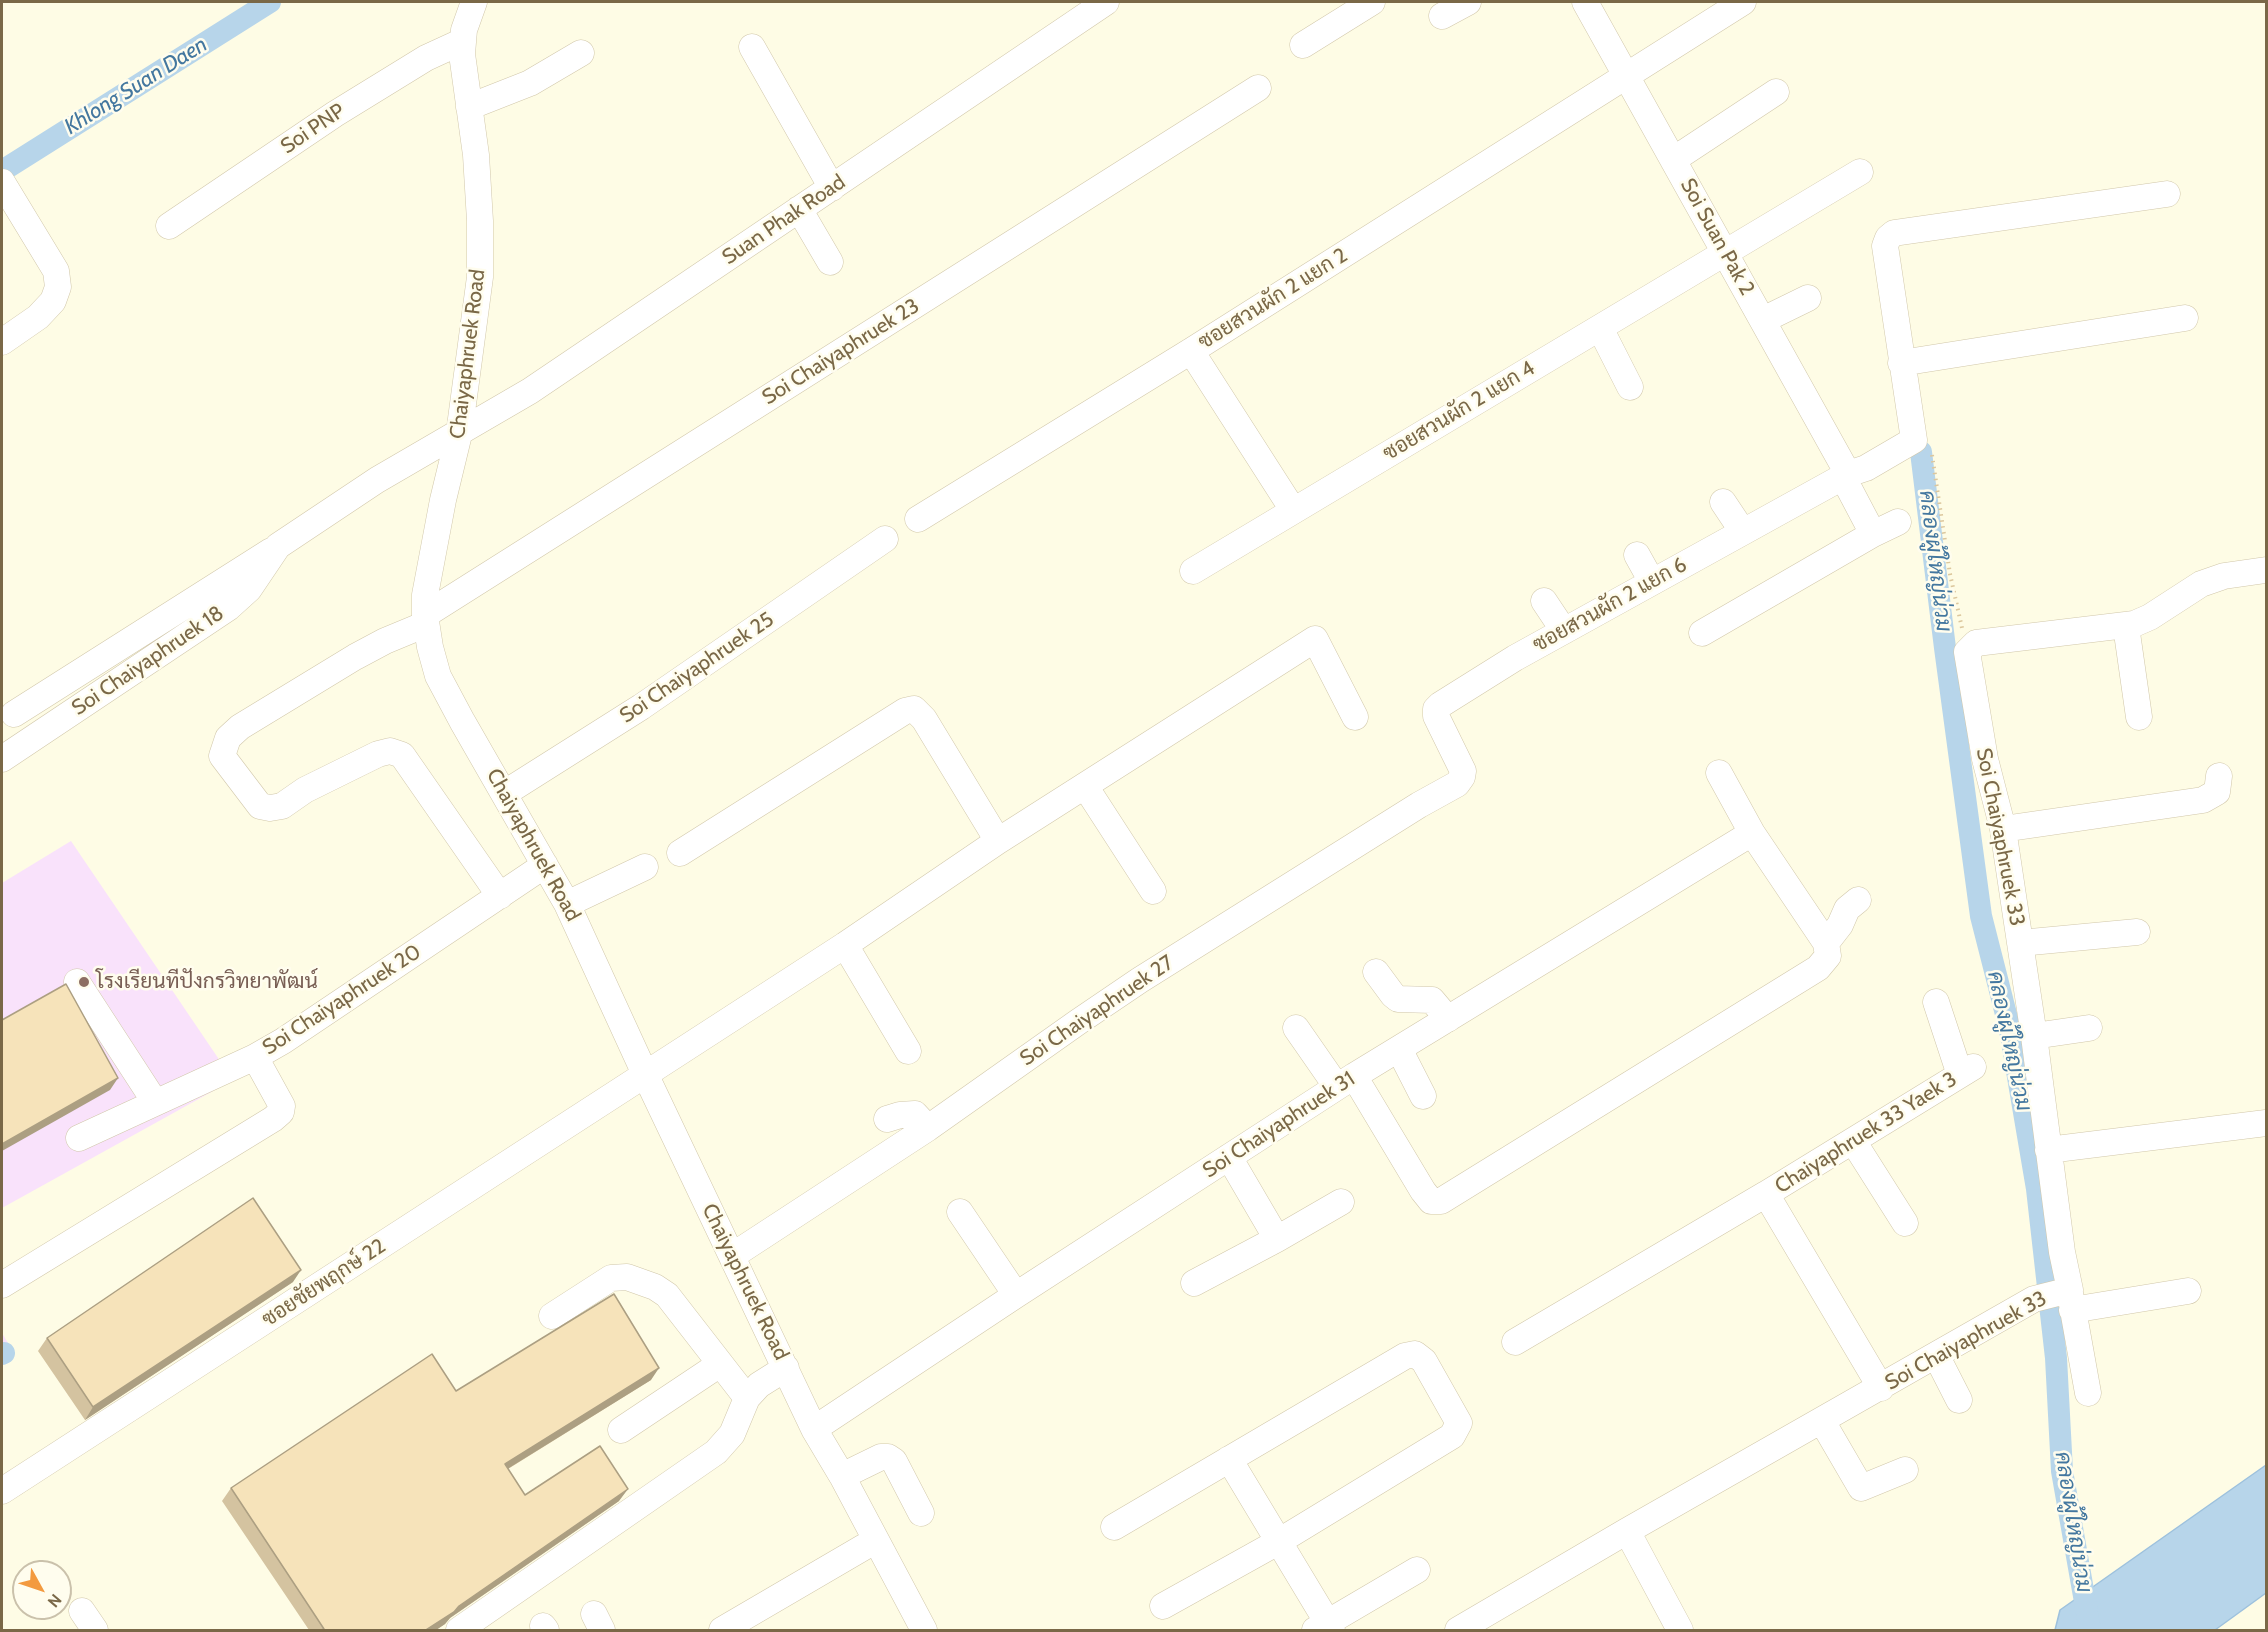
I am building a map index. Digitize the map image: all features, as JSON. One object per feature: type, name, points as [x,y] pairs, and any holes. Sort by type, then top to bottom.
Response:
[{"type":"street","name":"Suan Phak Road","points":[[459,434],[530,391],[1106,2]]},
{"type":"street","points":[[1304,45],[1372,2]]},
{"type":"street","points":[[1442,16],[1467,2]]},
{"type":"street","name":"Soi Suan Pak 2","points":[[1584,2],[1763,320],[1845,475],[1873,534]]},
{"type":"street","name":"ซอยสวนผัก 2 แยก 2","points":[[918,519],[1191,351],[1743,2]]},
{"type":"street","name":"Chaiyaphruek Road","points":[[475,3],[464,30],[462,54],[476,155],[480,221],[480,277],[459,434],[443,500],[425,595],[425,619],[438,676],[462,722],[567,903],[645,1074],[814,1429],[842,1476],[924,1630]]},
{"type":"street","name":"Soi PNP","points":[[169,226],[335,114],[426,58],[463,41]]},
{"type":"street","points":[[752,47],[832,188]]},
{"type":"street","points":[[469,107],[530,83],[581,53]]},
{"type":"street","name":"Soi Chaiyaphruek 23","points":[[500,896],[402,755],[390,751],[378,754],[305,790],[282,806],[270,808],[260,806],[222,756],[228,738],[240,727],[355,657],[425,619],[1258,88]]},
{"type":"street","points":[[1673,160],[1776,92]]},
{"type":"street","name":"ซอยสวนผัก 2 แยก 4","points":[[1193,571],[1860,172]]},
{"type":"street","points":[[2,342],[38,317],[53,301],[58,287],[56,271],[6,189]]},
{"type":"street","points":[[1912,428],[1885,246],[1888,238],[1894,233],[2168,194]]},
{"type":"street","points":[[799,209],[830,262]]},
{"type":"street","points":[[1763,320],[1808,298]]},
{"type":"street","points":[[1901,363],[2185,318]]},
{"type":"street","points":[[1600,328],[1630,387]]},
{"type":"street","points":[[1191,351],[1293,510]]},
{"type":"street","name":"ซอยสวนผัก 2 แยก 6","points":[[1463,771],[1436,716],[1436,709],[1440,705],[1515,658],[1845,475],[1866,468],[1914,440],[1912,428]]},
{"type":"street","name":"Soi Chaiyaphruek 18","points":[[14,714],[279,546],[377,480],[459,434]]},
{"type":"street","points":[[1723,502],[1743,532]]},
{"type":"street","points":[[1702,633],[1873,534],[1898,522]]},
{"type":"street","name":"Soi Chaiyaphruek 25","points":[[505,793],[641,707],[885,538]]},
{"type":"street","name":"Soi Chaiyaphruek 18","points":[[2,759],[228,608],[249,589],[279,546]]},
{"type":"street","points":[[1637,555],[1652,582]]},
{"type":"street","points":[[1967,652],[1976,643],[2126,626],[2150,617],[2201,584],[2224,576],[2266,570]]},
{"type":"street","points":[[1544,601],[1564,631]]},
{"type":"street","points":[[2126,626],[2139,717]]},
{"type":"street","points":[[645,1074],[845,945],[998,841],[1315,639],[1355,717]]},
{"type":"street","name":"Soi Chaiyaphruek 33","points":[[1458,1630],[2034,1299],[2064,1296],[2062,1252],[2034,1036],[2003,829],[1985,759],[1967,652]]},
{"type":"street","points":[[680,853],[905,711],[914,709],[924,719],[998,841]]},
{"type":"street","name":"Soi Chaiyaphruek 27","points":[[732,1256],[928,1128],[1140,980],[1419,805],[1457,784],[1463,771]]},
{"type":"street","points":[[1296,1028],[1346,1082],[1422,1191],[1431,1201],[1441,1201],[1818,968],[1828,956],[1826,943],[1752,833],[1719,773]]},
{"type":"street","points":[[2003,829],[2203,800],[2217,792],[2219,776]]},
{"type":"street","points":[[1085,786],[1153,891]]},
{"type":"street","name":"Soi Chaiyaphruek 31","points":[[814,1429],[1016,1295],[1399,1048],[1752,833]]},
{"type":"street","name":"Soi Chaiyaphruek 20","points":[[2,1285],[273,1119],[281,1112],[282,1106],[255,1057],[284,1041],[545,865]]},
{"type":"street","points":[[567,903],[645,867]]},
{"type":"street","points":[[1826,943],[1840,925],[1847,909],[1858,900]]},
{"type":"street","points":[[2020,943],[2137,932]]},
{"type":"street","points":[[845,945],[908,1051]]},
{"type":"street","points":[[1376,972],[1393,995],[1405,1000],[1432,1000],[1448,1019]]},
{"type":"street","points":[[76,982],[155,1102]]},
{"type":"street","name":"Chaiyaphruek 33 Yaek 3","points":[[1881,1388],[1766,1194],[1966,1071],[1936,1002]]},
{"type":"street","points":[[2034,1036],[2089,1028]]},
{"type":"street","points":[[1399,1048],[1423,1096]]},
{"type":"street","points":[[79,1138],[255,1057]]},
{"type":"street","name":"ซอยชัยพฤกษ์ 22","points":[[2,1491],[645,1074]]},
{"type":"street","points":[[887,1119],[915,1114],[928,1128]]},
{"type":"street","points":[[2048,1150],[2266,1124]]},
{"type":"street","points":[[1853,1141],[1905,1223]]},
{"type":"street","points":[[1229,1157],[1277,1239]]},
{"type":"street","points":[[1515,1342],[1766,1194]]},
{"type":"street","points":[[1194,1283],[1341,1202]]},
{"type":"street","points":[[960,1212],[1016,1295]]},
{"type":"street","points":[[552,1316],[611,1278],[627,1277],[655,1287],[667,1296],[747,1398]]},
{"type":"street","points":[[2088,1393],[2064,1296],[2188,1291]]},
{"type":"street","points":[[1114,1527],[1405,1356],[1415,1354],[1424,1361],[1459,1423],[1452,1436],[1278,1542],[1163,1606]]},
{"type":"street","points":[[1936,1355],[1959,1400]]},
{"type":"street","points":[[621,1430],[720,1364]]},
{"type":"street","points":[[459,1630],[716,1452],[732,1434],[747,1398],[759,1385],[786,1368]]},
{"type":"street","points":[[1822,1421],[1861,1488],[1905,1470]]},
{"type":"street","points":[[842,1476],[881,1457],[888,1457],[894,1461],[921,1513]]},
{"type":"street","points":[[1229,1459],[1325,1628],[1417,1570]]},
{"type":"street","points":[[1627,1531],[1680,1630]]},
{"type":"street","points":[[723,1630],[876,1540]]},
{"type":"path","points":[[1912,428],[1930,444],[1950,574],[1967,652]]},
{"type":"shaded area","name":"โรงเรียนทีปังกรวิทยาพัฒน์","points":[[71,841],[233,1080],[2,1208],[2,883]]},
{"type":"shaded area","points":[[2,1333],[14,1353],[2,1362]]},
{"type":"water","points":[[2266,1465],[2266,1593],[2215,1630],[2055,1630],[2060,1610]]},
{"type":"building","points":[[66,984],[118,1078],[2,1144],[2,1020]]},
{"type":"building","points":[[253,1198],[301,1270],[93,1407],[47,1338]]},
{"type":"building","points":[[614,1294],[659,1368],[505,1464],[525,1495],[600,1446],[628,1489],[426,1630],[321,1630],[324,1629],[231,1488],[432,1354],[456,1391]]},
{"type":"waterway","name":"Khlong Suan Daen","points":[[2,171],[270,2]]},
{"type":"waterway","name":"คลองผู้ใหญ่น่วม","points":[[1921,452],[1981,916],[2010,1030],[2037,1189],[2056,1358],[2062,1471],[2090,1630]]},
{"type":"place","name":"โรงเรียนทีปังกรวิทยาพัฒน์","points":[[84,982]]}]
